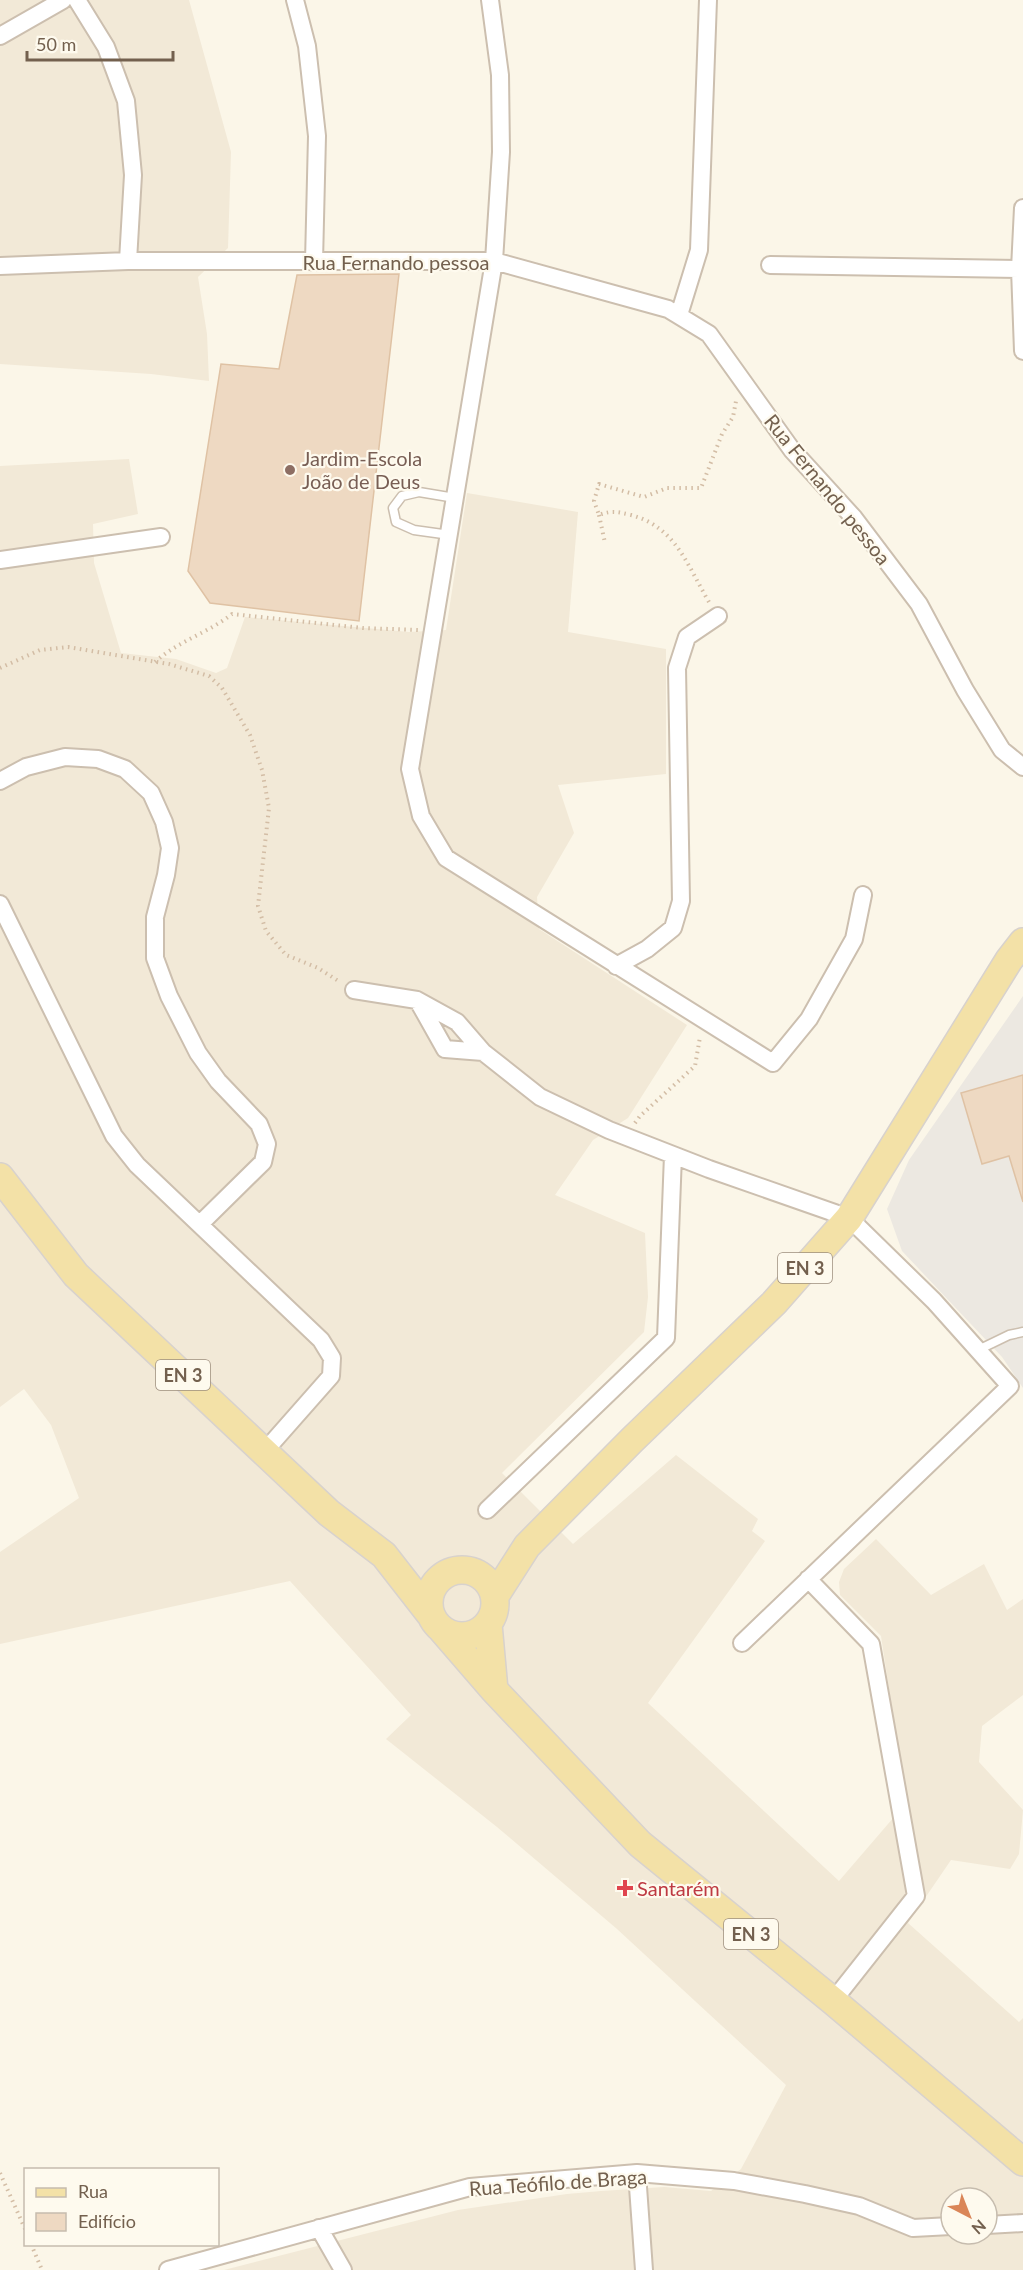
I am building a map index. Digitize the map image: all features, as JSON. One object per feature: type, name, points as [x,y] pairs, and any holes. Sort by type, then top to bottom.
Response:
[{"type":"main road","name":"EN 3","points":[[495,1596],[527,1546],[632,1440],[774,1303],[849,1218],[1009,960],[1023,942]]},
{"type":"main road","name":"EN 3","points":[[0,1177],[76,1275],[329,1513],[384,1555],[437,1623],[494,1690],[640,1844],[833,2001],[1023,2162]]},
{"type":"main road","name":"EN 3","points":[[456,1573],[527,1546]]},
{"type":"main road","name":"EN 3","points":[[384,1555],[486,1579],[495,1596],[495,1606],[488,1624],[494,1690]]},
{"type":"main road","points":[[456,1573],[435,1583],[430,1593],[428,1604],[437,1623],[462,1637],[480,1631],[488,1624]]},
{"type":"street","points":[[0,36],[63,0]]},
{"type":"street","points":[[77,0],[106,47],[126,101],[133,175],[128,261]]},
{"type":"street","points":[[294,0],[308,46],[317,136],[314,262]]},
{"type":"street","points":[[490,0],[500,75],[501,141],[494,261],[410,769],[421,816],[446,858],[773,1063],[809,1019],[854,939],[863,895]]},
{"type":"street","points":[[679,315],[699,250],[708,0]]},
{"type":"street","points":[[1023,208],[1020,269],[1023,351]]},
{"type":"street","name":"Rua Fernando pessoa","points":[[0,266],[128,261],[494,261],[668,309],[709,334],[792,450],[854,518],[919,604],[965,690],[1002,750],[1023,767]]},
{"type":"street","points":[[771,265],[1020,269]]},
{"type":"street","points":[[0,560],[160,537]]},
{"type":"street","points":[[616,966],[647,949],[673,928],[681,901],[677,668],[687,637],[718,616]]},
{"type":"street","points":[[0,781],[26,767],[65,757],[98,759],[125,768],[151,793],[164,822],[170,848],[166,875],[155,917],[155,958],[169,996],[198,1053],[218,1081],[259,1124],[267,1144],[263,1162],[200,1224]]},
{"type":"street","points":[[0,904],[114,1136],[137,1165],[321,1340],[332,1358],[330,1376],[264,1452]]},
{"type":"street","points":[[354,990],[417,1000],[457,1022],[483,1052],[540,1097],[627,1137],[849,1218],[934,1300],[1010,1386],[742,1643]]},
{"type":"street","points":[[417,1000],[445,1049],[483,1052]]},
{"type":"street","points":[[487,1510],[666,1338],[673,1155]]},
{"type":"street","points":[[808,1579],[872,1644],[916,1896],[833,2001]]},
{"type":"street","points":[[637,2173],[644,2270]]},
{"type":"street","name":"Rua Teófilo de Braga","points":[[168,2270],[470,2187],[637,2173],[734,2181],[859,2206],[913,2228],[939,2227]]},
{"type":"street","points":[[999,2224],[1023,2223]]},
{"type":"street","points":[[319,2228],[343,2270]]},
{"type":"lane","points":[[450,535],[414,530],[396,522],[393,508],[402,496],[419,492],[456,498]]},
{"type":"lane","points":[[978,1350],[1009,1335],[1023,1332]]},
{"type":"path","points":[[605,543],[594,501],[599,484],[644,497],[667,488],[701,488],[722,434],[733,417],[740,377]]},
{"type":"path","points":[[599,515],[611,510],[647,519],[663,530],[679,549],[718,616]]},
{"type":"path","points":[[154,662],[178,644],[215,628],[232,614],[363,628],[434,630]]},
{"type":"path","points":[[0,668],[40,650],[68,647],[191,669],[209,676],[222,688],[250,735],[262,770],[269,808],[258,906],[266,931],[286,955],[318,968],[354,990]]},
{"type":"path","points":[[627,1137],[639,1116],[695,1066],[703,1019]]},
{"type":"path","points":[[0,2173],[24,2227]]},
{"type":"path","points":[[32,2246],[42,2270]]},
{"type":"shaded area","points":[[0,0],[189,0],[231,152],[228,248],[198,277],[207,334],[209,381],[151,374],[0,364]]},
{"type":"shaded area","points":[[129,459],[138,514],[93,524],[94,563],[121,653],[176,659],[216,673],[227,668],[245,617],[409,632],[446,630],[467,493],[578,512],[568,632],[666,649],[666,774],[558,785],[574,833],[537,897],[539,929],[687,1025],[628,1118],[593,1140],[555,1195],[645,1233],[648,1297],[644,1332],[502,1473],[573,1544],[676,1455],[758,1519],[752,1531],[765,1541],[648,1703],[839,1881],[894,1817],[901,1769],[881,1636],[840,1595],[839,1582],[844,1569],[876,1539],[931,1595],[984,1564],[1007,1610],[1023,1599],[1023,1695],[982,1726],[979,1762],[1023,1810],[1019,1854],[1010,1869],[951,1860],[908,1923],[1019,2022],[1023,2018],[1023,2270],[224,2270],[458,2210],[601,2191],[664,2187],[711,2191],[741,2169],[786,2085],[617,1929],[497,1827],[386,1739],[411,1715],[290,1581],[0,1644],[0,1552],[79,1498],[51,1425],[24,1389],[0,1407],[0,466]]},
{"type":"shaded area","points":[[1023,996],[1023,1388],[1002,1357],[902,1251],[887,1209],[909,1160]]},
{"type":"building","name":"Jardim-Escola João de Deus","points":[[399,274],[359,621],[210,603],[188,571],[221,364],[279,369],[297,275]]},
{"type":"building","points":[[1023,1075],[1023,1202],[1009,1156],[982,1164],[961,1093]]},
{"type":"place","name":"Jardim-Escola João de Deus","points":[[290,470]]},
{"type":"place","name":"Santarém","points":[[625,1888]]}]
